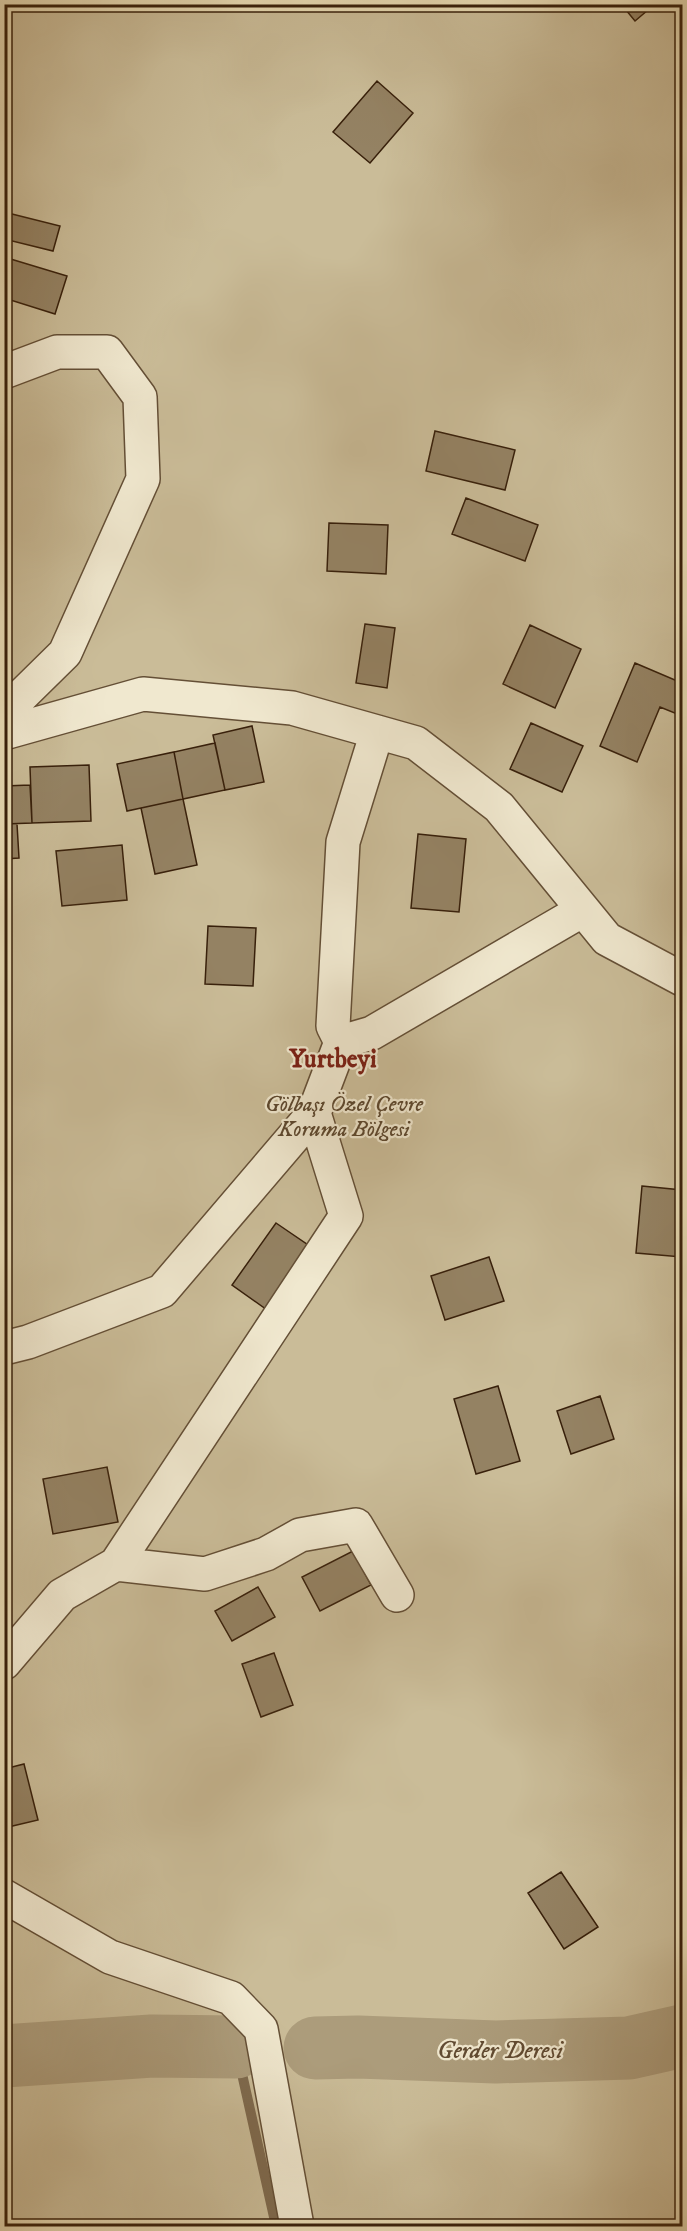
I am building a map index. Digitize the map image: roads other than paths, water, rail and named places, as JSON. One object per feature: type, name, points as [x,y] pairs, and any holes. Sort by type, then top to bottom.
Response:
[{"type":"street","points":[[4,372],[57,352],[107,352],[140,397],[143,479],[65,653],[4,713]]},
{"type":"street","points":[[4,733],[143,694],[292,708],[416,743],[499,807],[607,939],[682,979]]},
{"type":"street","points":[[4,1348],[28,1342],[162,1291],[314,1113],[341,1042],[333,1026],[343,842],[377,732]]},
{"type":"street","points":[[341,1042],[372,1033],[583,910]]},
{"type":"street","points":[[4,1663],[62,1595],[116,1564],[346,1216],[314,1113]]},
{"type":"street","points":[[116,1564],[205,1574],[266,1554],[300,1535],[356,1525],[397,1595]]},
{"type":"street","points":[[4,1896],[110,1957],[231,1998],[261,2030],[297,2226]]},
{"type":"waterway","name":"Gerder Deresi","points":[[315,2048],[358,2047],[496,2052],[629,2048],[682,2036]]},
{"type":"waterway","name":"Gerder Deresi","points":[[4,2056],[152,2046],[236,2047]]},
{"type":"waterway","points":[[236,2047],[276,2226]]},
{"type":"district","name":"Yurtbeyi","points":[[333,1058]]},
{"type":"park label","name":"Gölbaşı Özel Çevre Koruma Bölgesi","points":[[344,1116]]}]
